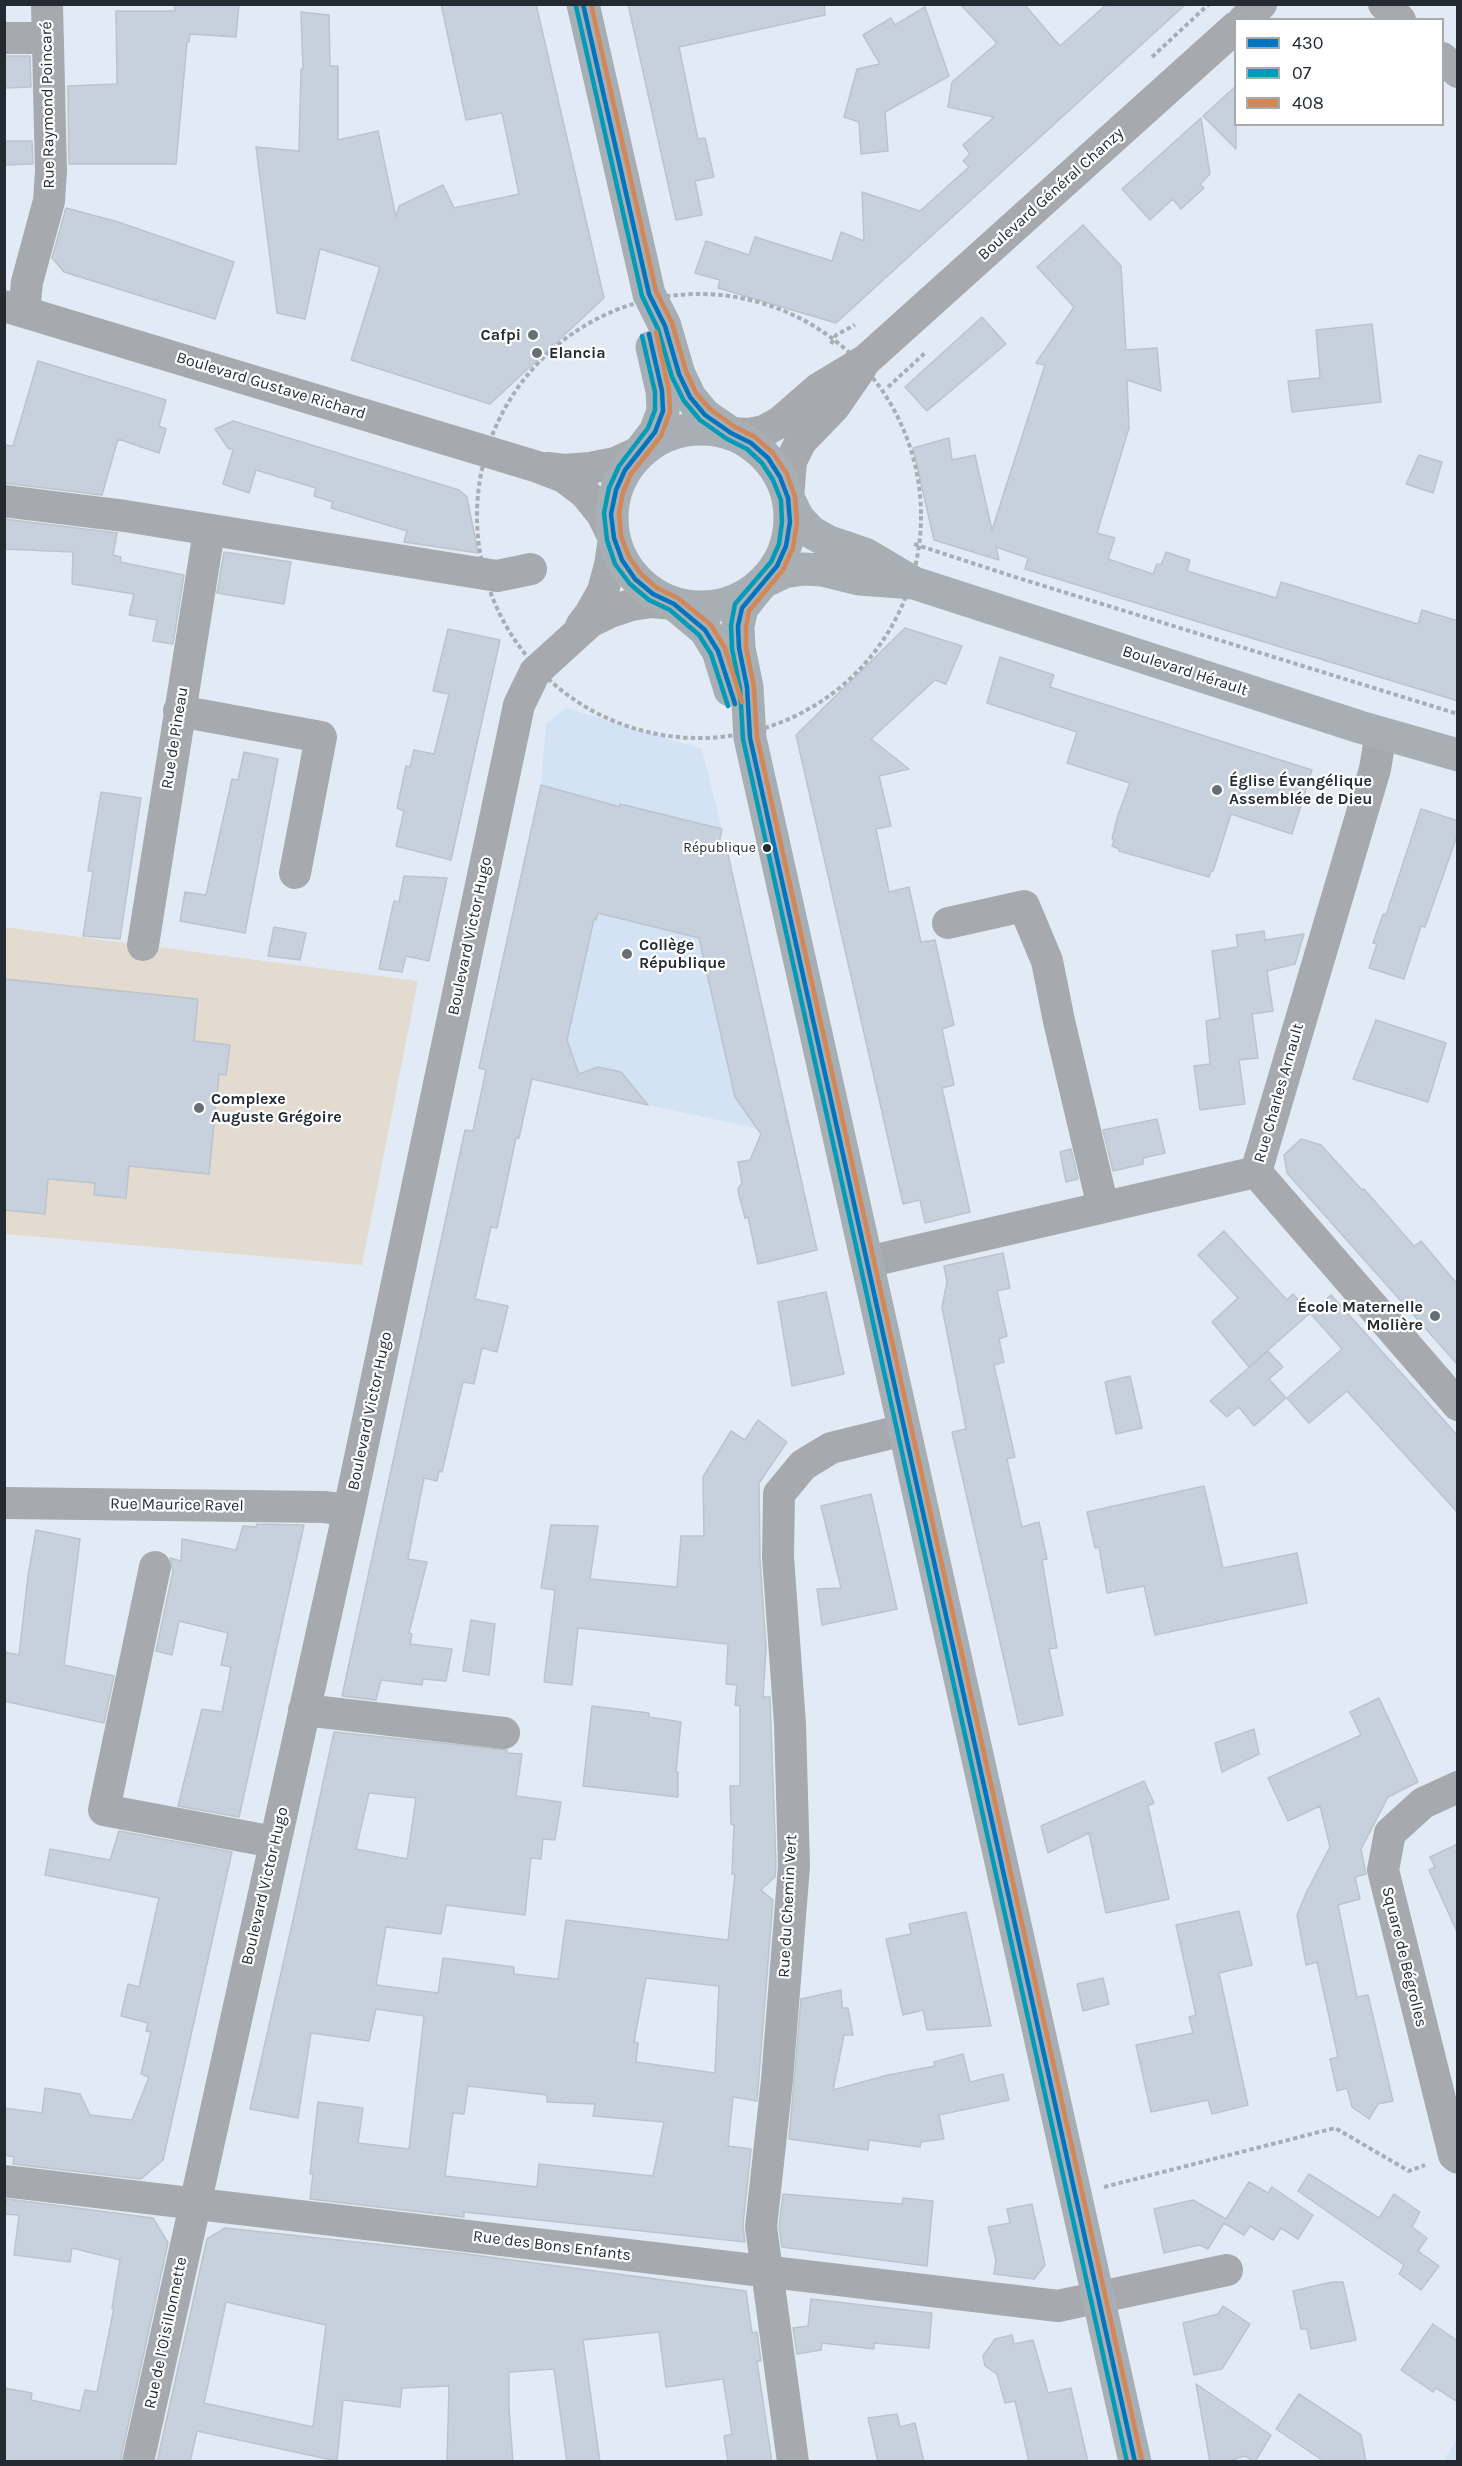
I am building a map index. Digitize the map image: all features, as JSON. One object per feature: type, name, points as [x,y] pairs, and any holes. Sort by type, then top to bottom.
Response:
[{"type":"main road","points":[[583,4],[664,291],[665,326],[679,374],[690,397],[705,415],[731,433],[751,443],[768,458],[780,477],[788,498],[790,522],[786,546],[777,566],[742,608],[738,626],[739,648],[747,687],[763,734],[867,1262],[1135,2462]]},
{"type":"main road","points":[[664,291],[649,330],[662,391],[663,411],[655,432],[625,470],[616,490],[611,514],[614,538],[622,560],[635,579],[653,594],[674,604],[705,630],[718,651],[730,692],[763,734]]},
{"type":"main road","points":[[639,453],[659,438],[682,430],[707,428],[731,433]]},
{"type":"main road","name":"Boulevard Hérault","points":[[788,498],[798,518],[812,532],[827,541],[864,554],[914,583],[1381,733],[1458,755]]},
{"type":"main road","name":"Boulevard Hérault","points":[[763,582],[784,572],[803,569],[822,570],[859,579],[914,583]]},
{"type":"main road","points":[[674,604],[698,608],[722,605],[744,597],[763,582]]},
{"type":"street","name":"Rue Raymond Poincaré","points":[[14,308],[27,282],[49,201],[51,171],[47,4]]},
{"type":"street","points":[[1246,18],[1261,4]]},
{"type":"street","points":[[1384,4],[1398,18]]},
{"type":"street","name":"Boulevard Général Chanzy","points":[[731,433],[749,434],[764,431],[780,422],[818,389],[866,360],[1234,29]]},
{"type":"street","points":[[4,38],[48,38]]},
{"type":"street","points":[[1444,59],[1458,72]]},
{"type":"street","name":"Boulevard Gustave Richard","points":[[14,308],[538,467],[564,477],[585,493],[602,514],[614,538]]},
{"type":"street","name":"Boulevard Général Chanzy","points":[[788,498],[791,461],[801,441],[834,407],[866,360]]},
{"type":"street","name":"Boulevard Gustave Richard","points":[[538,467],[564,470],[590,468],[615,463],[639,453]]},
{"type":"street","points":[[4,501],[125,516],[488,575],[496,576],[531,569]]},
{"type":"street","name":"Rue de Pineau","points":[[143,945],[209,531]]},
{"type":"street","name":"Boulevard Victor Hugo","points":[[194,2204],[349,1510],[519,705],[542,680],[590,614],[603,591],[614,538]]},
{"type":"street","name":"Boulevard Victor Hugo","points":[[573,635],[590,622],[631,605],[652,602],[674,604]]},
{"type":"street","points":[[179,711],[321,737],[295,873]]},
{"type":"street","name":"Rue Charles Arnault","points":[[867,1262],[1256,1172],[1375,769],[1381,733]]},
{"type":"street","points":[[948,923],[1024,906],[1047,961],[1059,1022],[1103,1207]]},
{"type":"street","points":[[1256,1172],[1458,1405]]},
{"type":"street","name":"Rue du Chemin Vert","points":[[793,2462],[761,2227],[777,2080],[794,1866],[790,1724],[778,1557],[779,1494],[802,1465],[831,1448],[904,1430]]},
{"type":"street","name":"Rue Maurice Ravel","points":[[4,1503],[312,1507],[349,1510]]},
{"type":"street","points":[[155,1567],[104,1810],[274,1842]]},
{"type":"street","points":[[304,1710],[504,1733]]},
{"type":"street","name":"Square de Bégrolles","points":[[1456,2157],[1383,1870],[1390,1833],[1424,1803],[1458,1787]]},
{"type":"street","name":"Rue des Bons Enfants","points":[[4,2181],[1058,2306],[1227,2270]]},
{"type":"street","name":"Rue de l’Oisillonnette","points":[[138,2462],[194,2204]]},
{"type":"path","points":[[698,289],[747,306]]},
{"type":"path","points":[[566,346],[607,306],[664,291]]},
{"type":"path","points":[[789,320],[836,335],[866,360],[894,399],[908,464]]},
{"type":"path","points":[[491,419],[532,379]]},
{"type":"path","points":[[856,663],[897,627],[925,547],[926,542],[911,474]]},
{"type":"path","points":[[472,483],[488,575],[499,622],[542,680]]},
{"type":"path","points":[[906,541],[1458,714]]},
{"type":"path","points":[[785,729],[829,689]]},
{"type":"path","points":[[555,695],[630,721]]},
{"type":"path","points":[[641,724],[695,742],[763,734]]},
{"type":"path","points":[[1075,2195],[1335,2128],[1409,2171],[1456,2157]]},
{"type":"shaded area","name":"Collège République","points":[[566,708],[702,749],[722,829],[718,847],[727,850],[791,1136],[479,1068],[541,785],[546,724]]},
{"type":"shaded area","name":"Complexe Auguste Grégoire","points":[[4,927],[418,981],[362,1265],[5,1234]]},
{"type":"shaded area","points":[[1457,2439],[1457,2461],[1443,2461]]},
{"type":"building","points":[[174,4],[239,4],[236,37],[190,34],[189,42],[187,42],[176,164],[69,164],[68,86],[117,84],[116,11],[175,11]]},
{"type":"building","points":[[441,4],[536,4],[604,298],[490,404],[351,360],[380,267],[320,249],[305,319],[277,313],[256,147],[299,151],[301,69],[303,69],[301,12],[329,15],[330,66],[338,66],[338,140],[378,131],[396,217],[399,206],[443,185],[454,208],[519,194],[502,113],[466,120]]},
{"type":"building","points":[[628,4],[824,4],[825,15],[679,47],[698,139],[705,138],[714,177],[695,181],[702,215],[676,220]]},
{"type":"building","points":[[960,4],[1024,4],[1060,46],[1107,4],[1186,4],[836,323],[718,288],[720,280],[695,273],[706,241],[749,255],[755,237],[832,261],[841,232],[864,241],[862,192],[920,211],[969,167],[963,161],[970,154],[963,145],[994,117],[948,107],[952,82],[997,43]]},
{"type":"building","points":[[925,7],[949,76],[885,112],[888,151],[861,154],[859,122],[844,117],[857,69],[880,64],[863,35],[891,18],[895,25]]},
{"type":"building","points":[[4,56],[30,56],[31,87],[4,88]]},
{"type":"building","points":[[1234,88],[1236,149],[1203,116]]},
{"type":"building","points":[[1201,118],[1210,174],[1200,184],[1204,188],[1181,209],[1173,199],[1150,220],[1122,189]]},
{"type":"building","points":[[4,141],[32,141],[33,164],[4,165]]},
{"type":"building","points":[[66,208],[118,222],[234,262],[215,319],[64,272],[52,258]]},
{"type":"building","points":[[1083,225],[1121,266],[1126,350],[1157,348],[1161,391],[1127,380],[1129,428],[1097,533],[1115,538],[1108,559],[1153,574],[1157,564],[1161,565],[1166,552],[1190,560],[1187,571],[1276,598],[1281,582],[1418,624],[1422,610],[1458,621],[1458,701],[1025,569],[1028,558],[996,547],[999,560],[934,540],[913,448],[949,438],[952,460],[975,455],[992,530],[1045,365],[1036,363],[1074,307],[1037,267]]},
{"type":"building","points":[[982,317],[1006,344],[927,411],[905,387]]},
{"type":"building","points":[[1372,324],[1381,402],[1292,412],[1288,381],[1320,378],[1316,330]]},
{"type":"building","points":[[38,361],[166,400],[159,426],[166,429],[159,453],[118,439],[102,495],[4,483],[4,445],[13,446]]},
{"type":"building","points":[[233,421],[459,490],[467,497],[478,553],[404,542],[407,531],[331,508],[333,502],[314,496],[316,488],[256,470],[249,493],[223,484],[233,450],[228,448],[215,429]]},
{"type":"building","points":[[1419,455],[1442,462],[1433,493],[1406,484]]},
{"type":"building","points":[[4,519],[117,533],[113,555],[121,557],[120,562],[184,575],[173,644],[153,641],[157,620],[129,615],[134,594],[72,584],[73,552],[4,549]]},
{"type":"building","points":[[224,552],[291,562],[284,604],[217,593]]},
{"type":"building","points":[[905,628],[962,646],[946,684],[935,680],[871,739],[909,769],[879,776],[891,826],[876,829],[889,892],[909,887],[921,942],[935,940],[954,1025],[942,1029],[954,1085],[942,1088],[970,1212],[925,1223],[920,1200],[903,1204],[796,735]]},
{"type":"building","points":[[448,629],[500,640],[451,860],[396,846],[404,811],[397,808],[406,766],[410,767],[414,750],[434,754],[449,694],[433,691]]},
{"type":"building","name":"Église Évangélique Assemblée de Dieu","points":[[1000,657],[1054,675],[1050,687],[1312,770],[1292,834],[1231,814],[1209,877],[1119,851],[1112,846],[1114,840],[1112,839],[1130,783],[1067,763],[1077,732],[987,703]]},
{"type":"building","points":[[244,752],[278,759],[245,933],[180,921],[185,892],[206,895],[232,779],[238,780]]},
{"type":"building","points":[[541,785],[620,807],[620,804],[722,829],[718,848],[727,850],[817,1250],[758,1264],[748,1217],[745,1218],[739,1195],[738,1189],[742,1183],[738,1162],[750,1160],[761,1134],[735,1097],[699,938],[598,913],[596,920],[594,919],[567,1040],[579,1074],[598,1067],[621,1072],[648,1105],[532,1079],[519,1138],[516,1138],[497,1228],[491,1227],[475,1299],[508,1306],[497,1352],[482,1348],[474,1384],[463,1382],[442,1472],[439,1471],[437,1481],[424,1478],[408,1559],[427,1562],[409,1633],[412,1634],[410,1644],[452,1649],[446,1681],[423,1679],[422,1685],[381,1680],[376,1700],[342,1696],[465,1130],[473,1131],[486,1070],[479,1068]]},
{"type":"building","points":[[101,792],[141,798],[120,939],[83,936],[93,871],[88,871]]},
{"type":"building","points":[[1421,809],[1458,821],[1458,833],[1425,927],[1421,926],[1404,979],[1369,968],[1377,944],[1373,943],[1383,914],[1386,915]]},
{"type":"building","points":[[404,876],[447,878],[429,961],[406,956],[402,972],[379,969],[394,901],[399,902]]},
{"type":"building","points":[[274,927],[306,933],[300,960],[268,956]]},
{"type":"building","points":[[1264,931],[1265,940],[1304,934],[1295,964],[1267,971],[1273,1011],[1252,1014],[1258,1058],[1239,1060],[1245,1104],[1200,1110],[1194,1066],[1210,1064],[1206,1021],[1220,1018],[1212,951],[1238,947],[1236,935]]},
{"type":"building","points":[[4,979],[198,999],[194,1041],[230,1045],[226,1075],[219,1074],[209,1174],[129,1166],[126,1198],[94,1195],[95,1183],[48,1179],[45,1214],[4,1210]]},
{"type":"building","points":[[1376,1020],[1446,1043],[1428,1102],[1353,1079]]},
{"type":"building","points":[[1157,1119],[1165,1153],[1143,1158],[1143,1164],[1113,1171],[1103,1130]]},
{"type":"building","points":[[1301,1139],[1321,1145],[1362,1190],[1364,1189],[1414,1246],[1421,1241],[1458,1285],[1458,1365],[1287,1173],[1284,1155]]},
{"type":"building","points":[[1071,1149],[1078,1179],[1066,1182],[1060,1152]]},
{"type":"building","points":[[1224,1231],[1287,1300],[1293,1294],[1310,1313],[1249,1367],[1212,1322],[1238,1298],[1198,1255]]},
{"type":"building","points":[[1003,1253],[1010,1288],[997,1291],[1007,1336],[999,1339],[1004,1362],[994,1365],[1015,1457],[1007,1459],[1022,1527],[1039,1522],[1047,1559],[1042,1560],[1057,1648],[1049,1649],[1063,1715],[1019,1725],[952,1432],[966,1429],[942,1307],[947,1282],[944,1266]]},
{"type":"building","points":[[826,1292],[844,1374],[792,1386],[778,1302]]},
{"type":"building","points":[[1331,1295],[1458,1436],[1458,1513],[1347,1391],[1309,1423],[1287,1398],[1342,1349],[1310,1313]]},
{"type":"building","points":[[1268,1351],[1283,1367],[1269,1379],[1286,1398],[1254,1426],[1239,1407],[1227,1417],[1210,1401]]},
{"type":"building","points":[[1130,1376],[1142,1428],[1116,1434],[1105,1382]]},
{"type":"building","points":[[758,1420],[787,1442],[759,1483],[760,1558],[766,1648],[763,1697],[770,1697],[776,1865],[775,1877],[761,1890],[773,1900],[757,2101],[733,2097],[728,2146],[751,2149],[743,2225],[745,2242],[464,2212],[464,2217],[310,2199],[313,2174],[310,2174],[318,2102],[363,2108],[358,2143],[409,2149],[424,2016],[376,2009],[369,2041],[311,2033],[298,2118],[250,2109],[334,1732],[507,1750],[507,1753],[522,1754],[516,1796],[561,1802],[555,1840],[543,1839],[541,1859],[531,1858],[525,1915],[446,1905],[441,1934],[386,1927],[376,1985],[438,1993],[443,1958],[514,1967],[514,1974],[558,1979],[566,1920],[728,1940],[735,1874],[732,1874],[734,1825],[731,1824],[730,1786],[740,1786],[740,1706],[735,1705],[737,1685],[726,1684],[728,1644],[578,1628],[572,1685],[544,1682],[555,1590],[541,1588],[551,1525],[598,1526],[590,1579],[677,1587],[681,1536],[704,1536],[703,1477],[731,1431],[745,1440]],"holes":[[[369,1793],[416,1798],[407,1859],[356,1849]],[[646,1978],[719,1986],[715,2073],[636,2062],[638,2043],[634,2042]],[[468,2086],[547,2095],[547,2102],[595,2104],[593,2116],[664,2122],[653,2176],[539,2164],[537,2187],[445,2176],[453,2113],[464,2114]]]},
{"type":"building","points":[[1204,1486],[1223,1568],[1297,1553],[1307,1603],[1155,1635],[1144,1586],[1107,1593],[1099,1547],[1095,1548],[1087,1512]]},
{"type":"building","points":[[871,1494],[897,1609],[822,1625],[817,1589],[841,1588],[821,1506]]},
{"type":"building","points":[[257,1524],[304,1525],[239,1817],[178,1806],[202,1709],[222,1712],[231,1667],[221,1665],[228,1633],[179,1621],[172,1655],[156,1651],[173,1571],[170,1558],[181,1561],[182,1539],[236,1550],[243,1526],[256,1527]]},
{"type":"building","points":[[36,1530],[80,1539],[64,1665],[114,1676],[104,1723],[4,1701],[4,1652],[19,1655]]},
{"type":"building","points":[[471,1620],[495,1624],[489,1675],[463,1671]]},
{"type":"building","points":[[1379,1698],[1418,1782],[1388,1797],[1361,1849],[1366,1874],[1355,1877],[1360,1899],[1338,1905],[1357,1997],[1368,1995],[1393,2101],[1378,2104],[1369,2119],[1352,2107],[1347,2088],[1337,2091],[1330,2059],[1338,2057],[1317,1962],[1306,1965],[1297,1915],[1330,1847],[1320,1806],[1288,1821],[1268,1778],[1361,1735],[1350,1712]]},
{"type":"building","points":[[592,1706],[649,1713],[649,1717],[681,1722],[676,1772],[678,1772],[678,1797],[583,1786]]},
{"type":"building","points":[[1254,1729],[1259,1754],[1222,1772],[1215,1743]]},
{"type":"building","points":[[1144,1781],[1154,1803],[1148,1806],[1169,1899],[1106,1913],[1089,1833],[1048,1853],[1041,1826]]},
{"type":"building","points":[[119,1831],[232,1852],[163,2160],[141,2179],[13,2164],[14,2157],[4,2155],[4,2108],[42,2113],[45,2088],[80,2094],[90,2115],[132,2120],[149,2077],[141,2074],[151,2032],[146,2031],[148,2023],[121,2016],[128,1984],[139,1987],[159,1898],[45,1875],[50,1849],[110,1860]]},
{"type":"building","points":[[1458,1844],[1458,1934],[1429,1870],[1435,1867],[1430,1857]]},
{"type":"building","points":[[1239,1911],[1252,1965],[1219,1973],[1248,2105],[1212,2114],[1208,2100],[1151,2112],[1136,2045],[1193,2033],[1189,2017],[1196,2015],[1176,1925]]},
{"type":"building","points":[[966,1912],[991,2026],[927,2030],[923,2010],[903,2015],[886,1939],[911,1934],[909,1924]]},
{"type":"building","points":[[1103,1978],[1109,2004],[1083,2011],[1077,1984]]},
{"type":"building","points":[[841,1990],[842,2008],[848,2008],[853,2035],[844,2035],[833,2090],[888,2075],[935,2066],[934,2062],[963,2054],[970,2082],[1003,2074],[1009,2100],[939,2115],[944,2139],[921,2142],[920,2147],[869,2140],[868,2150],[789,2139],[801,1999]]},
{"type":"building","points":[[1309,2174],[1379,2218],[1394,2194],[1420,2212],[1412,2227],[1427,2238],[1418,2251],[1439,2266],[1421,2290],[1399,2274],[1404,2265],[1298,2191]]},
{"type":"building","points":[[1249,2182],[1268,2193],[1272,2187],[1313,2215],[1298,2239],[1281,2228],[1273,2240],[1250,2226],[1244,2235],[1224,2223],[1208,2249],[1200,2245],[1164,2253],[1154,2209],[1193,2200],[1226,2219]]},
{"type":"building","points":[[783,2194],[902,2204],[903,2198],[933,2201],[927,2266],[782,2247],[779,2227]]},
{"type":"building","points":[[7,2199],[153,2218],[168,2243],[120,2462],[4,2462],[4,2388],[32,2393],[31,2400],[80,2411],[85,2390],[97,2392],[114,2308],[112,2308],[120,2260],[72,2248],[70,2262],[14,2255],[19,2215],[4,2214]]},
{"type":"building","points":[[1032,2204],[1045,2265],[1034,2279],[994,2274],[996,2261],[988,2227],[1010,2223],[1007,2209]]},
{"type":"building","points":[[225,2228],[459,2253],[746,2291],[752,2333],[757,2332],[761,2361],[757,2361],[772,2462],[728,2462],[724,2436],[732,2434],[723,2379],[666,2387],[659,2332],[583,2340],[600,2462],[567,2462],[554,2369],[509,2372],[513,2462],[447,2462],[449,2386],[402,2388],[400,2407],[343,2400],[337,2461],[197,2431],[190,2462],[157,2462],[207,2239]],"holes":[[[226,2302],[326,2325],[313,2427],[204,2403]]]},
{"type":"building","points":[[1332,2282],[1343,2282],[1356,2340],[1311,2349],[1307,2329],[1301,2329],[1293,2291]]},
{"type":"building","points":[[811,2299],[932,2313],[929,2348],[874,2343],[874,2349],[822,2343],[821,2350],[797,2354],[793,2328],[808,2326]]},
{"type":"building","points":[[1223,2306],[1250,2324],[1222,2369],[1194,2375],[1183,2323],[1218,2314]]},
{"type":"building","points":[[1433,2324],[1458,2341],[1458,2402],[1436,2388],[1433,2392],[1401,2370]]},
{"type":"building","points":[[1012,2335],[1014,2344],[1033,2340],[1048,2393],[1071,2388],[1088,2462],[1029,2462],[1015,2401],[1005,2403],[997,2374],[985,2366],[983,2356],[995,2339]]},
{"type":"building","points":[[1196,2384],[1271,2435],[1255,2462],[1245,2456],[1225,2462],[1210,2462]]},
{"type":"building","points":[[1299,2394],[1361,2435],[1366,2462],[1325,2462],[1276,2429]]},
{"type":"building","points":[[897,2414],[900,2427],[915,2423],[924,2462],[878,2462],[868,2418]]},
{"type":"transit line","name":"430","points":[[583,4],[649,294],[665,326],[679,374],[690,397],[705,415],[731,433],[751,443],[768,458],[780,477],[788,498],[790,522],[786,546],[777,566],[742,608],[738,626],[739,648],[747,687],[750,738],[1135,2462]]},
{"type":"transit line","name":"408","points":[[591,4],[656,291],[672,323],[686,371],[696,393],[710,409],[735,427],[755,437],[773,453],[787,474],[795,497],[797,523],[793,548],[783,570],[749,611],[746,627],[746,647],[754,687],[757,737],[1142,2460]]},
{"type":"transit line","name":"07","points":[[576,6],[642,296],[658,329],[672,377],[684,401],[700,420],[727,439],[747,449],[762,463],[773,480],[781,500],[782,522],[779,544],[771,562],[735,604],[731,625],[732,649],[740,688],[743,739],[1127,2462]]},
{"type":"transit line","name":"408","points":[[656,332],[669,390],[670,412],[661,436],[631,474],[623,492],[619,514],[621,536],[629,557],[641,574],[657,588],[678,598],[711,625],[725,648],[742,702]]},
{"type":"transit line","name":"430","points":[[649,334],[662,391],[663,411],[655,432],[625,470],[616,490],[611,514],[614,538],[622,560],[635,579],[653,594],[674,604],[705,630],[718,651],[735,704]]},
{"type":"transit line","name":"07","points":[[642,336],[655,392],[655,410],[648,428],[619,466],[609,488],[604,513],[607,540],[615,564],[630,584],[649,600],[670,610],[699,635],[711,654],[728,706]]},
{"type":"place","name":"Cafpi","points":[[533,335]]},
{"type":"place","name":"Elancia","points":[[537,353]]},
{"type":"place","name":"Église Évangélique Assemblée de Dieu","points":[[1217,790]]},
{"type":"place","name":"République","points":[[767,848]]},
{"type":"place","name":"Collège République","points":[[627,954]]},
{"type":"place","name":"Complexe Auguste Grégoire","points":[[199,1108]]},
{"type":"place","name":"École Maternelle Molière","points":[[1435,1316]]}]
